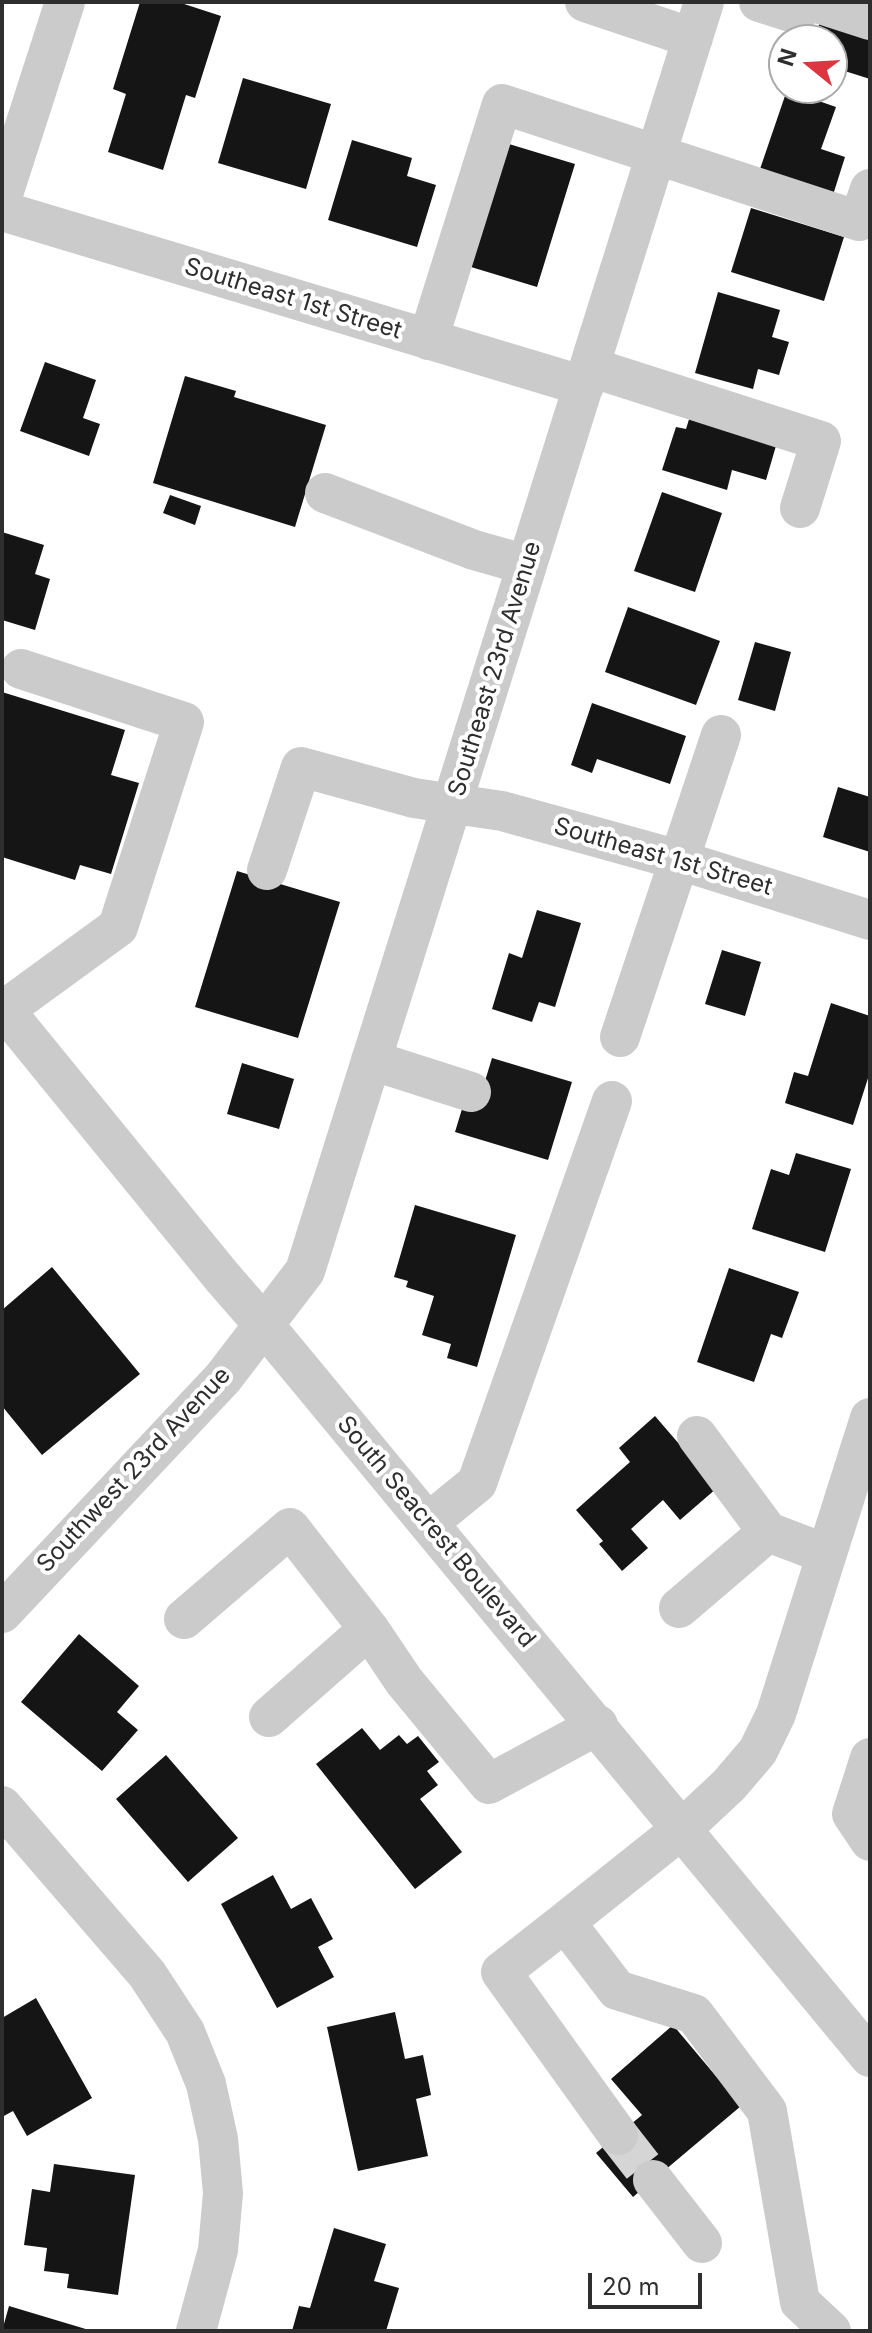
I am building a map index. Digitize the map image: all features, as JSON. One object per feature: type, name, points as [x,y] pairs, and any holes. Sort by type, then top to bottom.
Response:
[{"type":"street","points":[[2,197],[65,2]]},
{"type":"street","points":[[585,2],[698,20]]},
{"type":"street","points":[[759,2],[797,14],[801,2]]},
{"type":"street","points":[[814,2],[870,20]]},
{"type":"street","name":"Southeast 23rd Avenue","points":[[264,1325],[305,1271],[698,20]]},
{"type":"street","points":[[428,340],[502,104],[859,221],[870,189]]},
{"type":"street","name":"Southeast 1st Street","points":[[2,211],[428,340],[587,377],[821,441],[800,508]]},
{"type":"street","points":[[325,493],[474,550],[527,565]]},
{"type":"street","points":[[3,1008],[118,927],[184,722],[21,669]]},
{"type":"street","points":[[620,1037],[721,735]]},
{"type":"street","name":"Southeast 1st Street","points":[[267,870],[301,767],[414,798],[502,811],[679,860],[870,920]]},
{"type":"street","name":"South Seacrest Boulevard","points":[[3,1008],[223,1278],[598,1725],[870,2057]]},
{"type":"street","points":[[371,1060],[471,1092]]},
{"type":"street","points":[[428,1523],[477,1483],[612,1101]]},
{"type":"street","name":"Southwest 23rd Avenue","points":[[2,1613],[223,1378],[264,1325]]},
{"type":"street","points":[[618,2135],[501,1972],[683,1828],[745,1769],[776,1714],[826,1554],[860,1482],[870,1418]]},
{"type":"street","points":[[697,1436],[768,1532],[826,1554]]},
{"type":"street","points":[[184,1619],[290,1528],[369,1629],[404,1681],[489,1784],[598,1725]]},
{"type":"street","points":[[679,1608],[768,1532]]},
{"type":"street","points":[[269,1717],[369,1629]]},
{"type":"street","points":[[870,1758],[852,1814],[870,1841]]},
{"type":"street","points":[[2,1806],[147,1974],[185,2032],[206,2084],[218,2139],[223,2193],[218,2250],[196,2331]]},
{"type":"street","points":[[565,1922],[617,1990],[694,2014],[767,2111],[800,2302],[831,2331]]},
{"type":"street","points":[[653,2180],[702,2243]]},
{"type":"building","points":[[140,2],[178,2],[221,16],[195,98],[186,95],[163,170],[108,152],[126,94],[113,89]]},
{"type":"building","points":[[823,13],[870,27],[870,79],[848,72],[848,24],[819,24]]},
{"type":"building","points":[[243,78],[331,104],[306,189],[218,163]]},
{"type":"building","points":[[782,104],[827,104],[836,107],[821,149],[845,157],[833,195],[760,169]]},
{"type":"building","points":[[352,140],[412,158],[407,176],[436,185],[417,247],[328,220]]},
{"type":"building","points":[[509,144],[575,164],[537,287],[471,267]]},
{"type":"building","points":[[751,208],[844,237],[824,301],[731,272]]},
{"type":"building","points":[[718,292],[780,310],[772,337],[789,342],[779,375],[758,369],[753,389],[695,373]]},
{"type":"building","points":[[45,362],[96,380],[83,418],[100,424],[89,456],[20,431]]},
{"type":"building","points":[[185,376],[236,391],[234,397],[326,425],[295,527],[153,483]]},
{"type":"building","points":[[691,413],[778,439],[766,480],[732,470],[727,490],[662,470],[676,427],[686,429]]},
{"type":"building","points":[[662,492],[722,513],[695,592],[634,571]]},
{"type":"building","points":[[170,495],[201,506],[195,525],[163,513]]},
{"type":"building","points":[[2,532],[44,545],[35,574],[50,579],[35,630],[2,620]]},
{"type":"building","points":[[628,607],[720,641],[696,705],[605,672]]},
{"type":"building","points":[[755,642],[791,652],[775,711],[738,700]]},
{"type":"building","points":[[2,692],[125,730],[111,775],[139,783],[111,874],[80,865],[75,880],[2,857]]},
{"type":"building","points":[[592,703],[686,736],[670,784],[597,759],[592,773],[571,765]]},
{"type":"building","points":[[838,787],[870,797],[870,852],[823,837]]},
{"type":"building","points":[[237,871],[340,902],[298,1038],[195,1007]]},
{"type":"building","points":[[537,910],[581,923],[555,1007],[539,1002],[532,1022],[492,1009],[509,953],[522,958]]},
{"type":"building","points":[[722,950],[761,962],[745,1016],[705,1004]]},
{"type":"building","points":[[831,1003],[870,1016],[870,1072],[853,1125],[785,1103],[794,1072],[808,1076]]},
{"type":"building","points":[[492,1058],[572,1082],[548,1160],[455,1132],[465,1099],[478,1104]]},
{"type":"building","points":[[242,1063],[294,1079],[279,1129],[227,1114]]},
{"type":"building","points":[[796,1153],[851,1169],[825,1252],[752,1229],[771,1169],[789,1175]]},
{"type":"building","points":[[415,1205],[516,1235],[477,1367],[447,1358],[451,1344],[422,1335],[434,1296],[406,1287],[408,1281],[394,1277]]},
{"type":"building","points":[[52,1267],[140,1374],[42,1455],[2,1406],[2,1310]]},
{"type":"building","points":[[729,1268],[799,1292],[782,1338],[771,1334],[754,1382],[697,1362]]},
{"type":"building","points":[[655,1416],[717,1488],[680,1520],[663,1500],[631,1529],[648,1548],[622,1571],[599,1544],[603,1541],[576,1510],[630,1462],[619,1448]]},
{"type":"building","points":[[79,1634],[139,1686],[117,1712],[138,1730],[102,1771],[21,1702]]},
{"type":"building","points":[[362,1728],[380,1750],[399,1735],[407,1744],[418,1736],[439,1762],[427,1771],[438,1785],[420,1799],[462,1852],[415,1889],[316,1764]]},
{"type":"building","points":[[166,1755],[238,1838],[188,1882],[116,1799]]},
{"type":"building","points":[[273,1875],[291,1909],[311,1898],[333,1939],[318,1947],[334,1977],[277,2008],[221,1904]]},
{"type":"building","points":[[36,1998],[92,2098],[27,2136],[13,2111],[2,2117],[2,2018]]},
{"type":"building","points":[[395,2012],[405,2059],[423,2055],[431,2095],[416,2099],[428,2156],[358,2171],[327,2027]]},
{"type":"building","points":[[673,2025],[741,2106],[633,2197],[596,2153],[642,2115],[611,2079]]},
{"type":"building","points":[[54,2164],[135,2175],[118,2295],[67,2288],[69,2274],[44,2271],[47,2248],[24,2245],[32,2189],[50,2192]]},
{"type":"building","points":[[334,2228],[386,2244],[374,2281],[399,2288],[386,2331],[292,2331],[299,2306],[310,2308]]},
{"type":"building","points":[[9,2306],[89,2330],[89,2331],[2,2331]]},
{"type":"tunnel","points":[[618,2135],[653,2180]]}]
